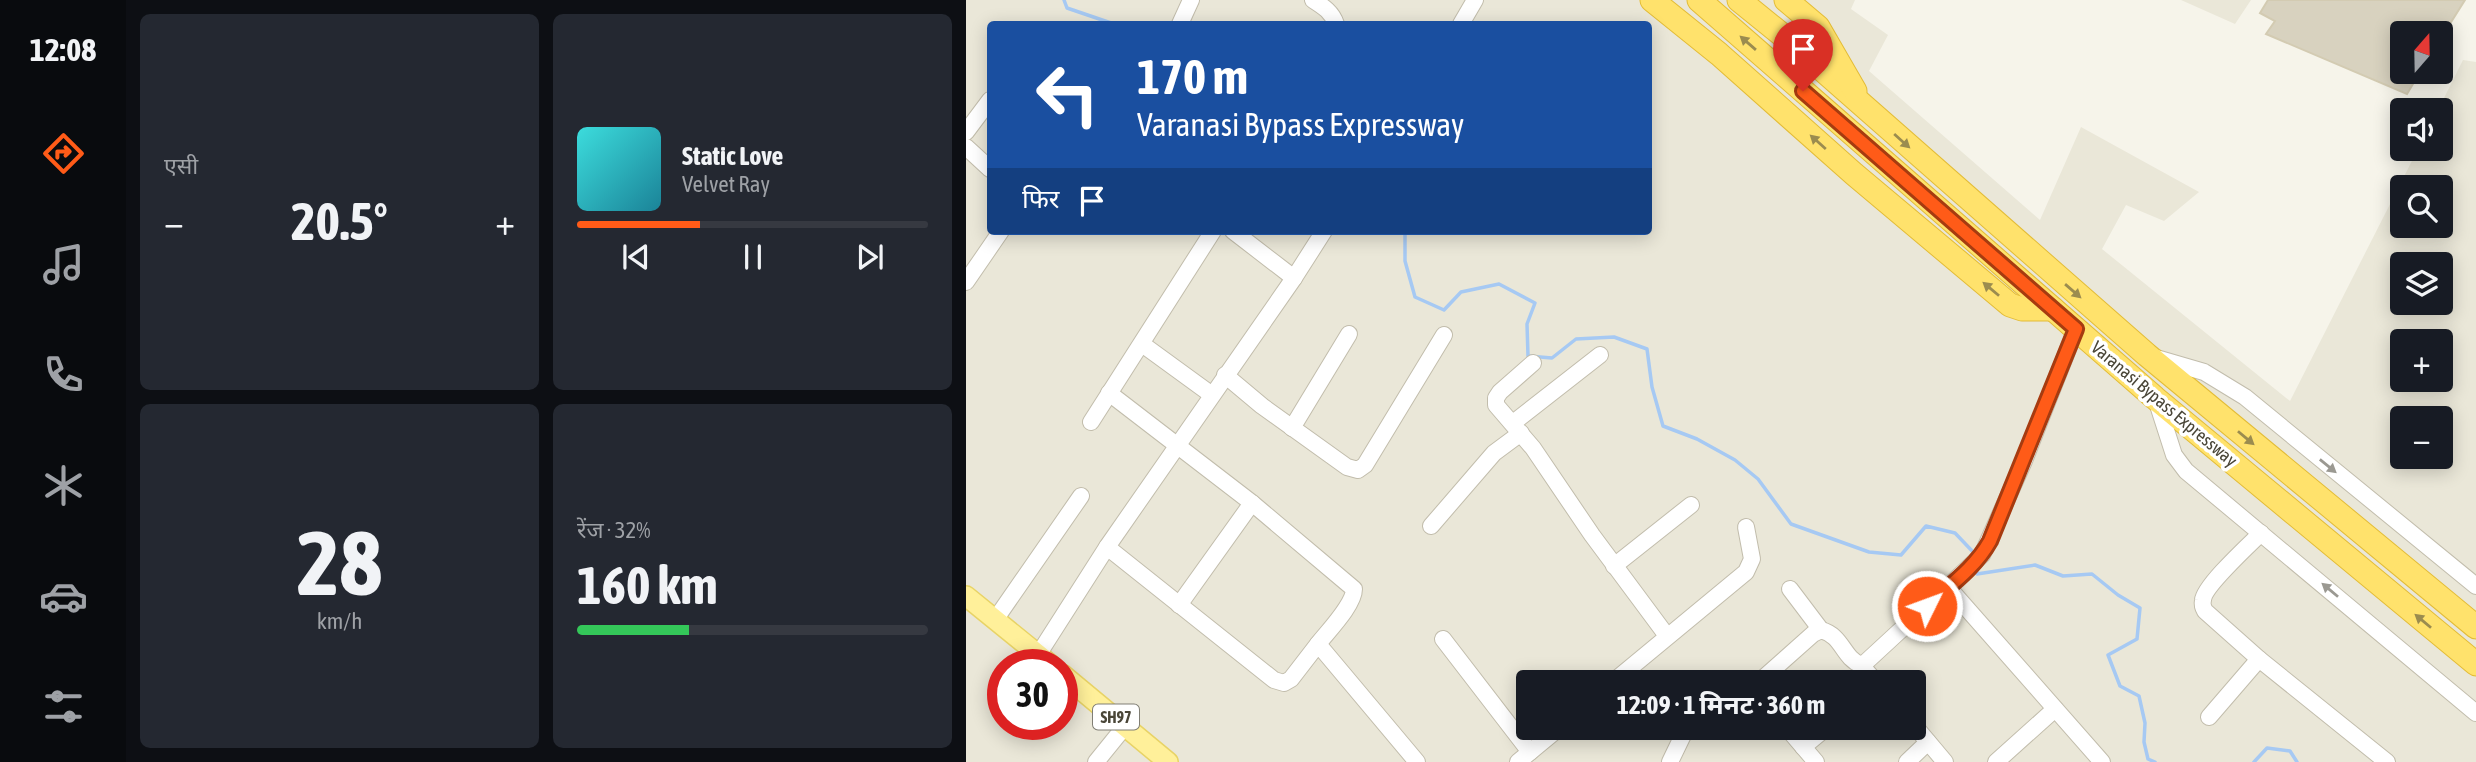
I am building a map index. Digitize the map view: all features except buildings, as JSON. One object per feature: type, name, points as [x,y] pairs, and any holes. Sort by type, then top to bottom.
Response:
[{"type":"highway","points":[[1652,0],[1719,54],[1854,174],[2010,305],[2022,309],[2053,309]]},
{"type":"highway","name":"Varanasi Bypass Expressway","points":[[1699,0],[2155,398],[2476,664]]},
{"type":"highway","name":"Varanasi Bypass Expressway","points":[[1739,0],[1792,43],[2147,355],[2476,627]]},
{"type":"highway","points":[[1786,0],[1818,27],[1863,107]]},
{"type":"main road","points":[[966,596],[1031,649]]},
{"type":"main road","name":"SH97","points":[[1078,687],[1168,762]]},
{"type":"street","points":[[1181,21],[1191,0]]},
{"type":"street","points":[[1313,0],[1327,9],[1334,21]]},
{"type":"street","points":[[1463,21],[1475,0]]},
{"type":"street","points":[[966,132],[987,104]]},
{"type":"street","points":[[966,147],[987,166]]},
{"type":"street","points":[[969,270],[999,235]]},
{"type":"street","points":[[1091,422],[1210,235]]},
{"type":"street","points":[[1238,235],[1294,278]]},
{"type":"street","points":[[1051,649],[1107,547],[1320,238]]},
{"type":"street","points":[[1861,665],[1978,560],[2024,461],[2076,329]]},
{"type":"street","points":[[1292,428],[1349,334]]},
{"type":"street","points":[[1225,375],[1292,428],[1347,467],[1358,470],[1365,465],[1444,335]]},
{"type":"street","points":[[1142,344],[1212,395]]},
{"type":"street","points":[[1431,526],[1517,428],[1600,355]]},
{"type":"street","points":[[2147,355],[2204,372],[2245,397],[2476,586]]},
{"type":"street","points":[[1533,363],[1500,392],[1496,405],[1534,448],[1614,566],[1667,636]]},
{"type":"street","points":[[1107,547],[1274,680],[1284,683],[1291,679],[1355,594],[1354,589],[1252,503],[1110,393]]},
{"type":"street","points":[[2155,398],[2174,455],[2186,471],[2476,713]]},
{"type":"street","points":[[995,620],[1082,496]]},
{"type":"street","points":[[1179,605],[1252,503]]},
{"type":"street","points":[[1614,566],[1691,505]]},
{"type":"street","points":[[1627,670],[1746,572],[1752,559],[1746,527]]},
{"type":"street","points":[[2261,533],[2204,595],[2202,603],[2205,611],[2259,659],[2387,762]]},
{"type":"street","points":[[1948,587],[2102,762]]},
{"type":"street","points":[[1790,589],[1821,629],[1836,637],[1850,657],[1865,670]]},
{"type":"street","points":[[1772,670],[1821,629]]},
{"type":"street","points":[[1443,639],[1524,757],[1545,740]]},
{"type":"street","points":[[1318,644],[1417,762]]},
{"type":"street","points":[[2209,717],[2259,659]]},
{"type":"street","points":[[1996,762],[2055,709]]},
{"type":"street","points":[[1096,762],[1126,725]]},
{"type":"street","points":[[1670,762],[1681,740]]},
{"type":"street","points":[[1797,740],[1816,762]]},
{"type":"street","points":[[1803,747],[1811,740]]},
{"type":"street","points":[[1926,740],[1945,762]]},
{"type":"street","points":[[1907,762],[1928,743]]},
{"type":"shaded area","points":[[966,0],[1855,0],[1851,9],[1888,35],[1869,71],[2040,220],[2081,127],[2199,192],[2164,221],[2126,205],[2102,249],[2290,401],[2390,204],[2390,238],[2453,238],[2453,175],[2405,175],[2412,161],[2453,161],[2453,98],[2444,98],[2451,84],[2454,84],[2454,78],[2463,60],[2476,62],[2476,762],[966,762]]},
{"type":"shaded area","points":[[2181,0],[2251,0],[2235,24]]},
{"type":"waterway","points":[[1064,0],[1067,8],[1105,21]]},
{"type":"waterway","points":[[1405,235],[1405,261],[1415,297],[1444,310],[1461,292],[1499,284],[1535,303],[1527,324],[1528,356],[1552,358],[1576,339],[1614,337],[1647,349],[1652,387],[1663,426],[1697,439],[1735,460],[1758,479],[1791,524],[1869,552],[1901,555],[1926,526],[1955,533],[1975,554]]},
{"type":"waterway","points":[[1977,568],[1977,574],[2035,565],[2063,576],[2092,574],[2118,595],[2140,608],[2137,639],[2108,655],[2120,686],[2139,696],[2145,723],[2144,742],[2148,759],[2155,762]]},
{"type":"waterway","points":[[2254,762],[2267,748],[2290,751],[2297,762]]},
{"type":"route","points":[[1803,91],[2076,329],[1990,541],[1973,565],[1927,606]]}]
